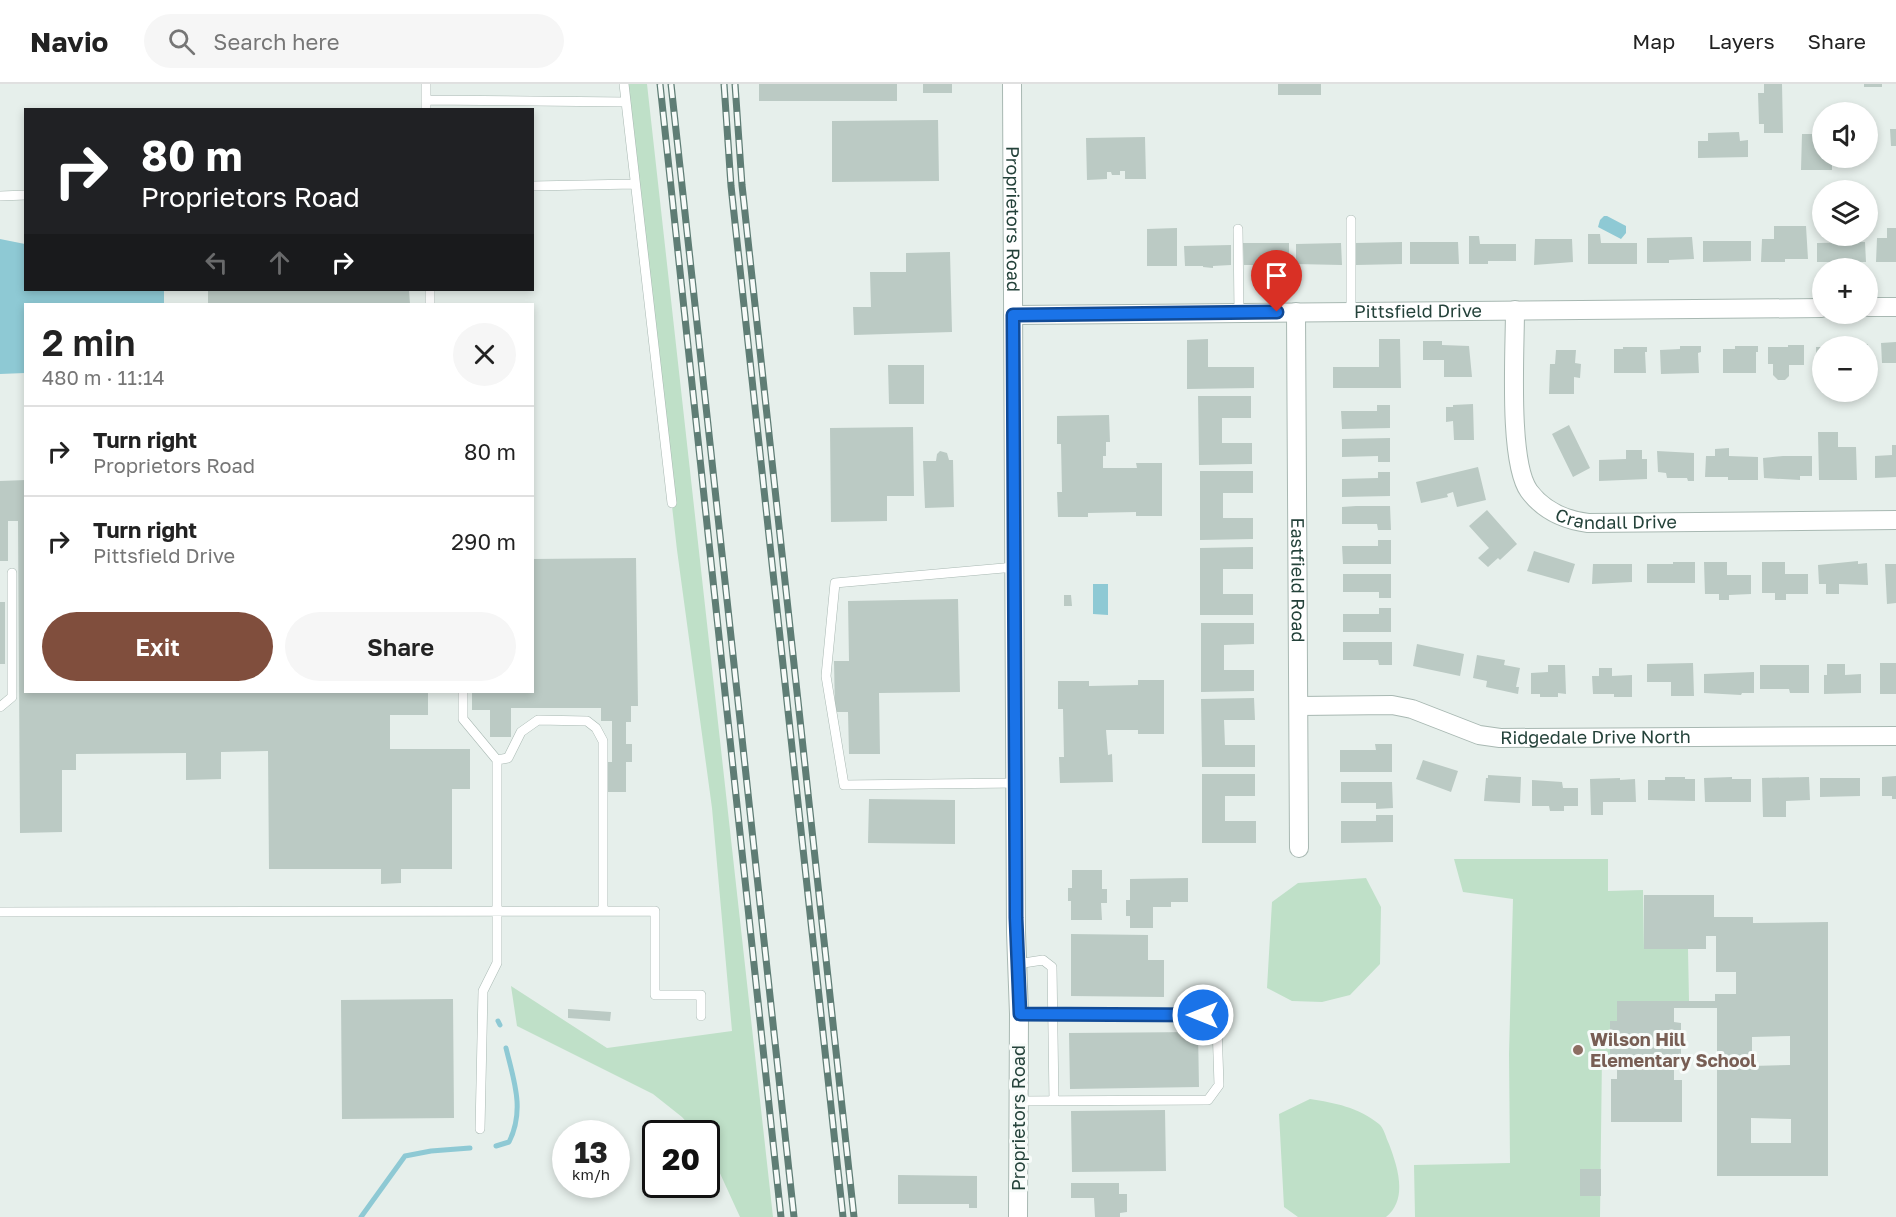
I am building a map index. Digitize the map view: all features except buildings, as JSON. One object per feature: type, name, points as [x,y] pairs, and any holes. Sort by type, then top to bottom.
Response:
[{"type":"street","name":"Proprietors Road","points":[[1012,84],[1017,964],[1020,1014],[1018,1217]]},
{"type":"street","points":[[1878,307],[1896,307]]},
{"type":"street","name":"Pittsfield Drive","points":[[1013,315],[1812,308]]},
{"type":"street","name":"Crandall Drive","points":[[1515,310],[1516,440],[1519,467],[1530,492],[1556,514],[1588,523],[1896,520]]},
{"type":"street","name":"Eastfield Road","points":[[1296,312],[1299,848]]},
{"type":"street","name":"Ridgedale Drive North","points":[[1299,706],[1392,705],[1412,709],[1479,735],[1500,738],[1896,736]]},
{"type":"lane","points":[[426,84],[426,105],[626,102]]},
{"type":"lane","points":[[624,84],[672,503]]},
{"type":"lane","points":[[534,186],[635,184]]},
{"type":"lane","points":[[0,196],[24,195]]},
{"type":"lane","points":[[1350,220],[1351,312]]},
{"type":"lane","points":[[1238,229],[1239,312]]},
{"type":"lane","points":[[1015,567],[835,583],[826,676],[844,785],[1016,783]]},
{"type":"lane","points":[[0,707],[12,697],[12,573]]},
{"type":"lane","points":[[462,693],[463,719],[497,760],[497,963],[483,991],[480,1129]]},
{"type":"lane","points":[[497,760],[508,758],[521,732],[538,720],[588,721],[596,728],[603,741],[603,911]]},
{"type":"lane","points":[[0,912],[655,911],[655,995],[701,995],[701,1017]]},
{"type":"lane","points":[[1017,964],[1043,960],[1052,968],[1054,1101]]},
{"type":"lane","points":[[1019,1101],[1208,1100],[1219,1085],[1217,1026],[1203,1015],[1020,1014]]},
{"type":"green space","points":[[624,84],[647,84],[773,1217],[740,1217],[720,1173],[720,1120],[685,1120],[653,1094],[517,1026],[511,986],[607,1048],[732,1031],[712,808],[677,550]]},
{"type":"green space","points":[[1454,859],[1608,859],[1608,891],[1643,890],[1644,949],[1688,949],[1689,1001],[1617,1001],[1617,1021],[1610,1021],[1611,1055],[1602,1055],[1600,1217],[1415,1217],[1414,1165],[1510,1163],[1509,1054],[1513,899],[1463,892]]},
{"type":"green space","points":[[1366,878],[1381,907],[1380,964],[1350,995],[1322,1002],[1292,1001],[1267,988],[1272,902],[1298,883]]},
{"type":"green space","points":[[1310,1099],[1355,1110],[1371,1118],[1382,1128],[1395,1163],[1399,1183],[1397,1201],[1393,1210],[1386,1217],[1298,1217],[1284,1207],[1279,1114]]},
{"type":"water","points":[[1604,216],[1626,226],[1626,233],[1621,239],[1598,227]]},
{"type":"water","points":[[0,239],[24,244],[24,291],[164,291],[164,303],[24,303],[24,373],[0,374]]},
{"type":"water","points":[[1093,584],[1108,584],[1108,615],[1093,614]]},
{"type":"waterway","points":[[498,1021],[500,1025]]},
{"type":"waterway","points":[[496,1146],[509,1142],[516,1118],[516,1095],[506,1048]]},
{"type":"waterway","points":[[361,1217],[405,1156],[470,1148]]},
{"type":"railway","points":[[660,84],[781,1217]]},
{"type":"railway","points":[[671,84],[794,1217]]},
{"type":"railway","points":[[724,84],[731,186],[843,1217]]},
{"type":"railway","points":[[735,84],[742,185],[854,1217]]},
{"type":"place","name":"Wilson Hill Elementary School","points":[[1578,1050]]},
{"type":"route","points":[[1203,1015],[1020,1014],[1016,918],[1013,315],[1277,312]]}]
